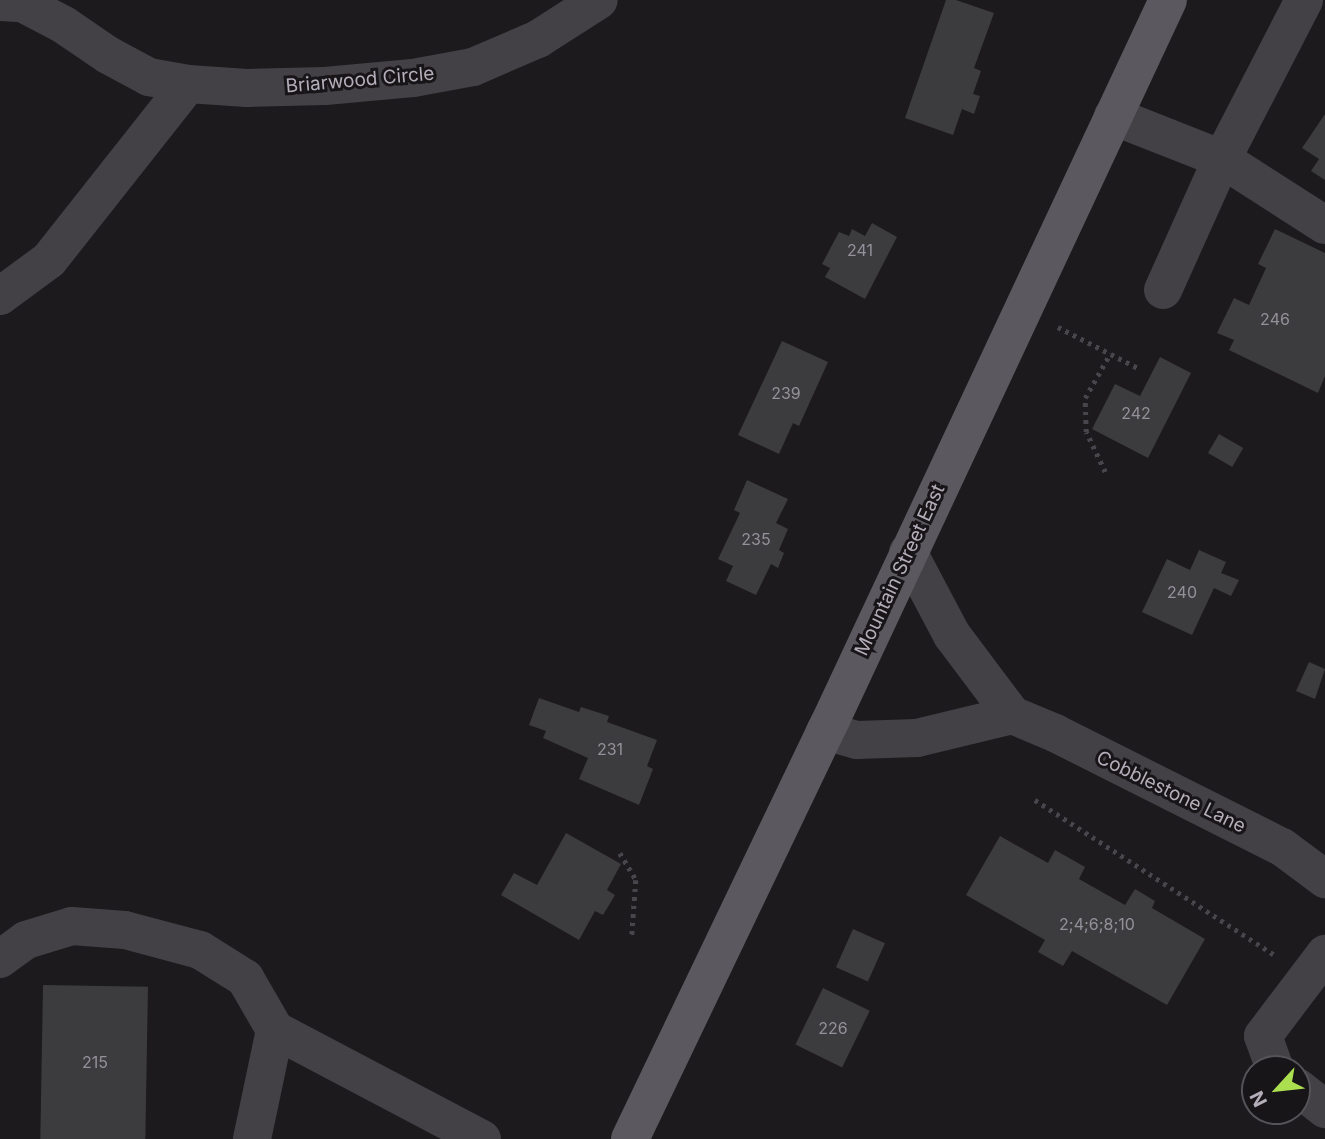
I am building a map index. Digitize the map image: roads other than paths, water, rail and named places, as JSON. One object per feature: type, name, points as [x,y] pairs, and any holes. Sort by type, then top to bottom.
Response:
[{"type":"main road","name":"Mountain Street East","points":[[630,1139],[1168,0]]},
{"type":"street","name":"Briarwood Circle","points":[[0,2],[22,3],[64,25],[149,77],[188,84],[247,88],[325,86],[413,78],[473,67],[538,38],[599,0]]},
{"type":"street","points":[[1163,290],[1222,159],[1304,0]]},
{"type":"street","points":[[0,296],[49,260],[188,84]]},
{"type":"street","points":[[1113,116],[1222,159],[1325,225]]},
{"type":"street","points":[[825,731],[857,740],[917,738],[1012,715],[952,635],[908,552]]},
{"type":"street","name":"Cobblestone Lane","points":[[1012,715],[1055,733],[1282,847],[1325,879]]},
{"type":"street","points":[[0,959],[26,940],[72,926],[125,930],[200,950],[245,978],[275,1030],[482,1139]]},
{"type":"street","points":[[1269,1055],[1262,1036],[1317,965]]},
{"type":"street","points":[[252,1139],[275,1030]]},
{"type":"street","points":[[1311,1098],[1325,1109]]}]
